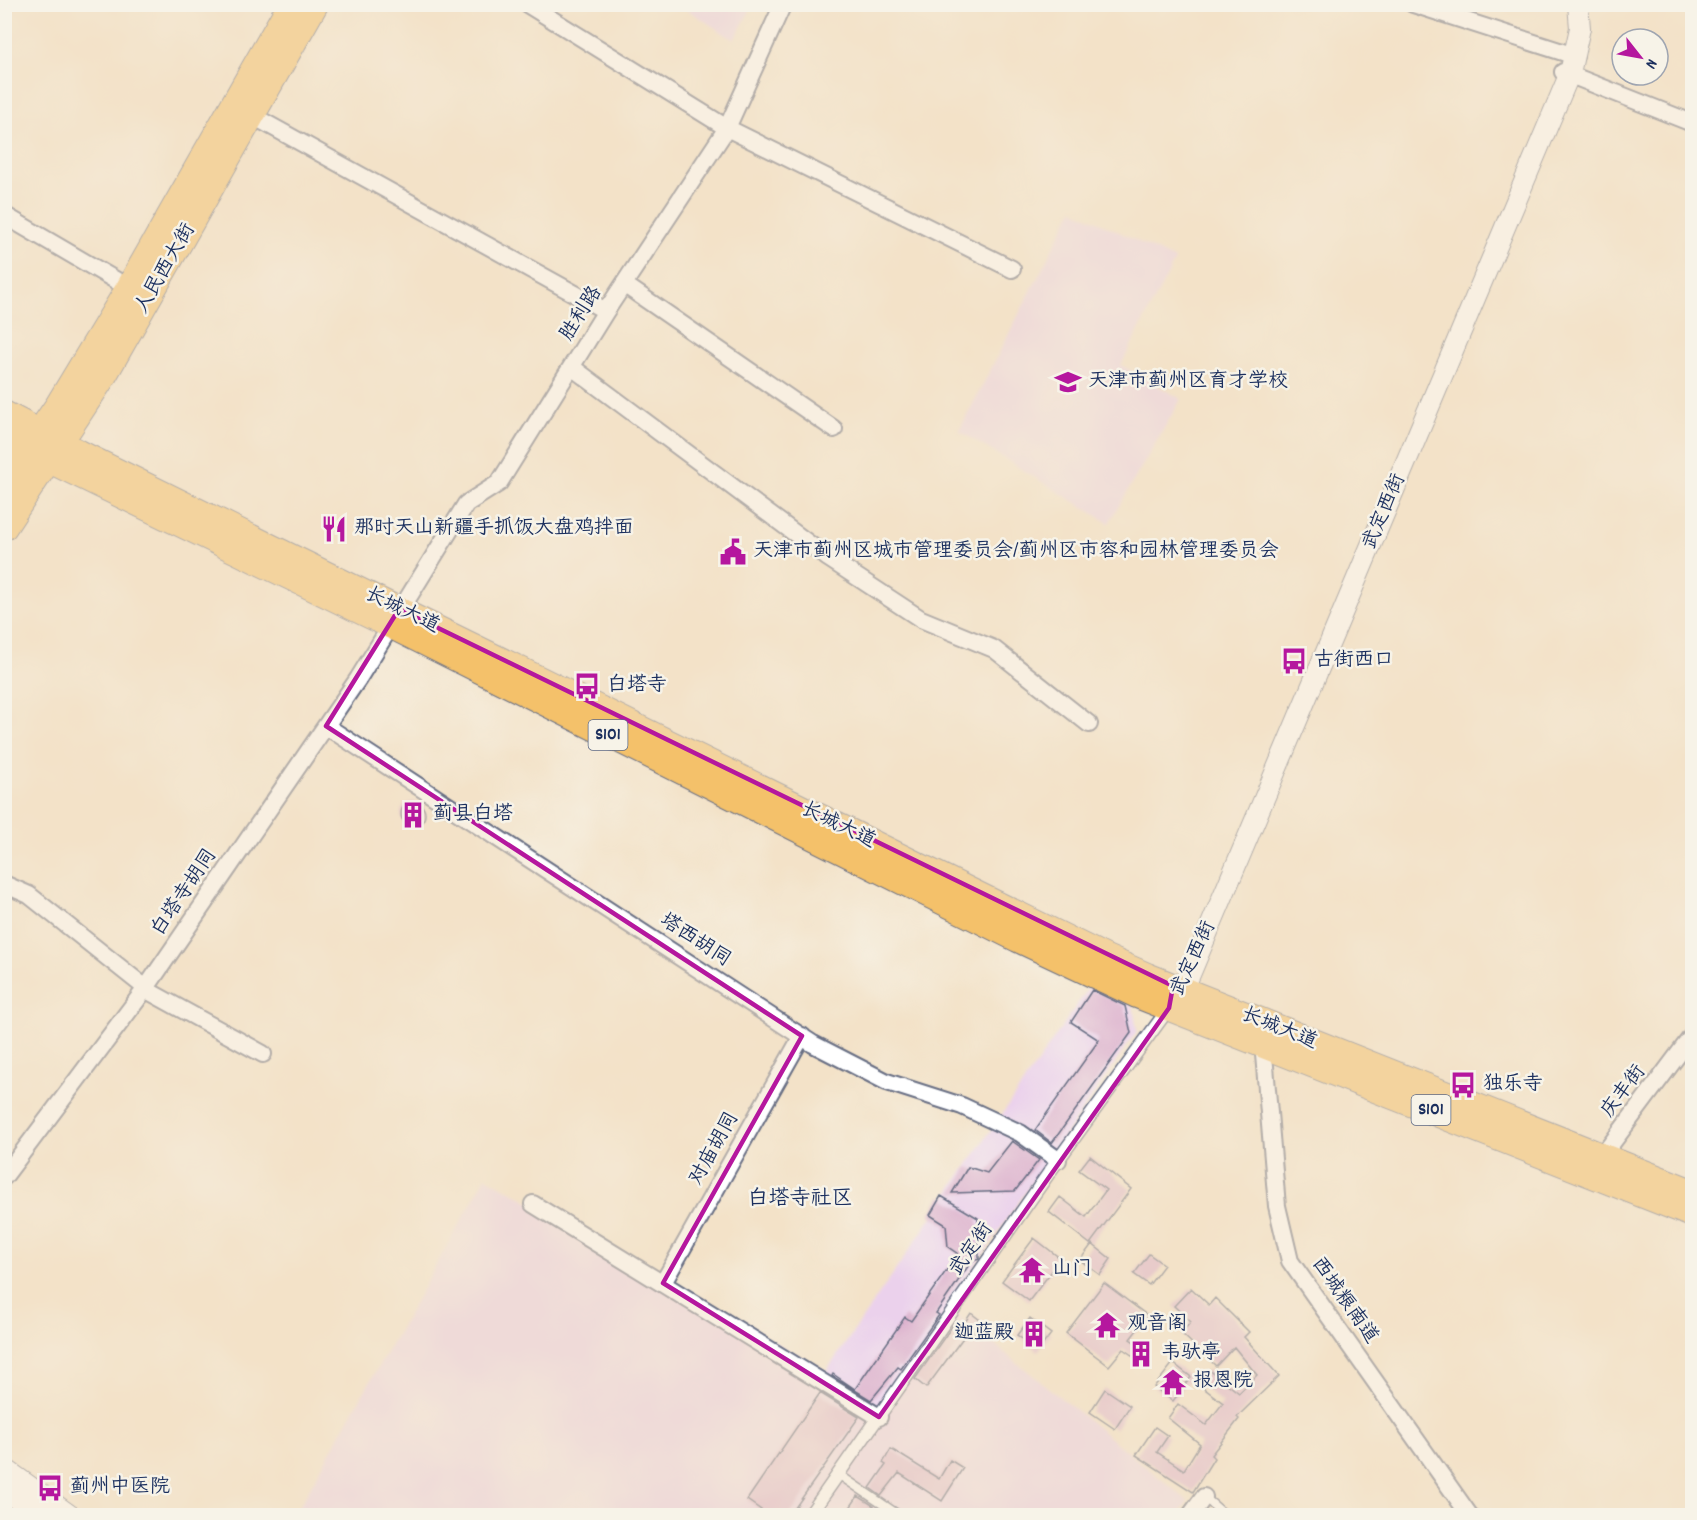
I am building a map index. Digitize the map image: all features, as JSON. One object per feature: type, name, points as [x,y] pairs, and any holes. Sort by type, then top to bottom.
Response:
[{"type":"main road","name":"人民西大街","points":[[4,526],[129,288],[291,4]]},
{"type":"main road","name":"人民西大街","points":[[4,485],[44,446],[110,365],[315,4]]},
{"type":"main road","name":"长城大道","points":[[4,414],[44,446],[395,617],[1018,939],[1175,995],[1596,1166],[1692,1214]]},
{"type":"main road","name":"长城大道","points":[[4,438],[44,446]]},
{"type":"main road","name":"长城大道","points":[[1175,995],[1263,1043],[1596,1166],[1692,1192]]},
{"type":"street","points":[[527,4],[727,128],[1012,269]]},
{"type":"street","name":"胜利路","points":[[395,617],[466,504],[499,483],[573,368],[606,311],[727,128],[783,4]]},
{"type":"street","points":[[1413,4],[1569,63],[1692,123]]},
{"type":"street","name":"武定西街","points":[[1569,4],[1572,31],[1569,63]]},
{"type":"street","name":"武定西街","points":[[1175,995],[1569,63],[1580,28],[1578,4]]},
{"type":"street","points":[[253,116],[606,311]]},
{"type":"street","points":[[4,215],[129,288]]},
{"type":"street","points":[[625,285],[834,429]]},
{"type":"street","points":[[573,368],[828,558],[921,619],[994,648],[1089,724]]},
{"type":"street","name":"白塔寺胡同","points":[[4,1177],[146,988],[326,726],[395,617]]},
{"type":"street","name":"塔西胡同","points":[[326,726],[802,1036],[887,1082],[962,1106],[1020,1133],[1058,1160]]},
{"type":"street","points":[[4,884],[29,895],[146,988],[263,1054]]},
{"type":"street","name":"武定街","points":[[809,1515],[1175,995]]},
{"type":"street","name":"对庙胡同","points":[[663,1283],[802,1036]]},
{"type":"street","name":"庆丰街","points":[[1596,1166],[1692,1036]]},
{"type":"street","name":"西城粮南道","points":[[1263,1043],[1276,1206],[1290,1261],[1470,1515]]},
{"type":"street","points":[[533,1204],[879,1417]]},
{"type":"street","points":[[4,1468],[71,1515]]},
{"type":"street","points":[[4,1490],[39,1515]]},
{"type":"street","points":[[1190,1515],[1204,1497]]},
{"type":"lane","points":[[838,1474],[900,1515]]},
{"type":"lane","points":[[1204,1497],[1226,1515]]},
{"type":"highlighted area","points":[[399,609],[1173,986],[1169,1008],[879,1417],[663,1283],[802,1036],[326,726]]},
{"type":"shaded area","points":[[680,5],[753,5],[734,40]]},
{"type":"shaded area","name":"天津市蓟州区育才学校","points":[[1073,209],[1175,260],[1121,365],[1181,399],[1109,523],[959,431]]},
{"type":"shaded area","points":[[1092,983],[1133,1006],[1137,1031],[947,1306],[1188,1501],[1178,1515],[294,1516],[486,1177],[826,1372]]},
{"type":"building","name":"蓟县白塔","points":[[413,802],[418,803],[424,809],[424,819],[418,825],[413,826],[408,825],[402,819],[401,814],[402,809],[408,803]]},
{"type":"building","points":[[1092,990],[1125,1006],[1131,1033],[1052,1143],[1035,1130],[1099,1040],[1071,1022]]},
{"type":"building","points":[[1012,1141],[1039,1160],[1015,1191],[952,1193],[968,1167],[987,1173]]},
{"type":"building","points":[[1090,1156],[1131,1189],[1090,1244],[1049,1212],[1060,1197],[1086,1217],[1106,1190],[1079,1170]]},
{"type":"building","points":[[941,1196],[978,1218],[979,1259],[971,1262],[936,1313],[939,1315],[901,1369],[898,1367],[871,1400],[832,1376],[833,1374],[855,1389],[905,1317],[911,1321],[958,1254],[948,1247],[946,1225],[930,1215]]},
{"type":"building","name":"山门","points":[[1034,1238],[1061,1259],[1029,1301],[1002,1281]]},
{"type":"building","points":[[1092,1244],[1111,1259],[1100,1275],[1080,1260]]},
{"type":"building","points":[[1149,1254],[1164,1265],[1149,1285],[1134,1274]]},
{"type":"building","name":"观音阁","points":[[1104,1283],[1148,1316],[1130,1339],[1146,1350],[1144,1359],[1139,1360],[1123,1349],[1109,1366],[1066,1333]]},
{"type":"building","points":[[1191,1288],[1209,1305],[1215,1298],[1249,1332],[1244,1337],[1279,1376],[1237,1417],[1239,1419],[1211,1455],[1214,1458],[1193,1492],[1136,1455],[1155,1427],[1168,1436],[1157,1452],[1184,1470],[1200,1444],[1168,1418],[1178,1404],[1206,1425],[1223,1403],[1197,1383],[1208,1369],[1239,1393],[1257,1375],[1234,1347],[1216,1366],[1181,1333],[1191,1322],[1174,1306]]},
{"type":"building","points":[[971,1313],[989,1327],[981,1338],[963,1325]]},
{"type":"building","name":"迦蓝殿","points":[[1030,1318],[1051,1334],[1038,1351],[1017,1335]]},
{"type":"building","points":[[953,1325],[965,1335],[926,1388],[915,1379]]},
{"type":"building","name":"报恩院","points":[[1173,1363],[1191,1377],[1173,1401],[1154,1387]]},
{"type":"building","points":[[1105,1389],[1130,1406],[1115,1429],[1090,1412]]},
{"type":"building","points":[[820,1393],[859,1417],[790,1515],[757,1515],[761,1510],[747,1500]]},
{"type":"building","points":[[891,1449],[939,1479],[950,1460],[963,1468],[942,1501],[899,1473],[881,1496],[870,1488],[886,1465],[883,1463]]},
{"type":"building","points":[[858,1496],[874,1506],[868,1515],[845,1515]]},
{"type":"place","name":"天津市蓟州区育才学校","points":[[1068,382]]},
{"type":"place","name":"那时天山新疆手抓饭大盘鸡拌面","points":[[334,529]]},
{"type":"place","name":"天津市蓟州区城市管理委员会/蓟州区市容和园林管理委员会","points":[[733,552]]},
{"type":"place","name":"古街西口","points":[[1294,661]]},
{"type":"place","name":"白塔寺","points":[[587,686]]},
{"type":"place","name":"蓟县白塔","points":[[413,815]]},
{"type":"place","name":"独乐寺","points":[[1463,1085]]},
{"type":"place","name":"山门","points":[[1032,1270]]},
{"type":"place","name":"观音阁","points":[[1107,1325]]},
{"type":"place","name":"迦蓝殿","points":[[1034,1334]]},
{"type":"place","name":"韦驮亭","points":[[1141,1354]]},
{"type":"place","name":"报恩院","points":[[1173,1382]]},
{"type":"place","name":"蓟州中医院","points":[[50,1488]]},
{"type":"district","name":"白塔寺社区","points":[[800,1200]]}]
